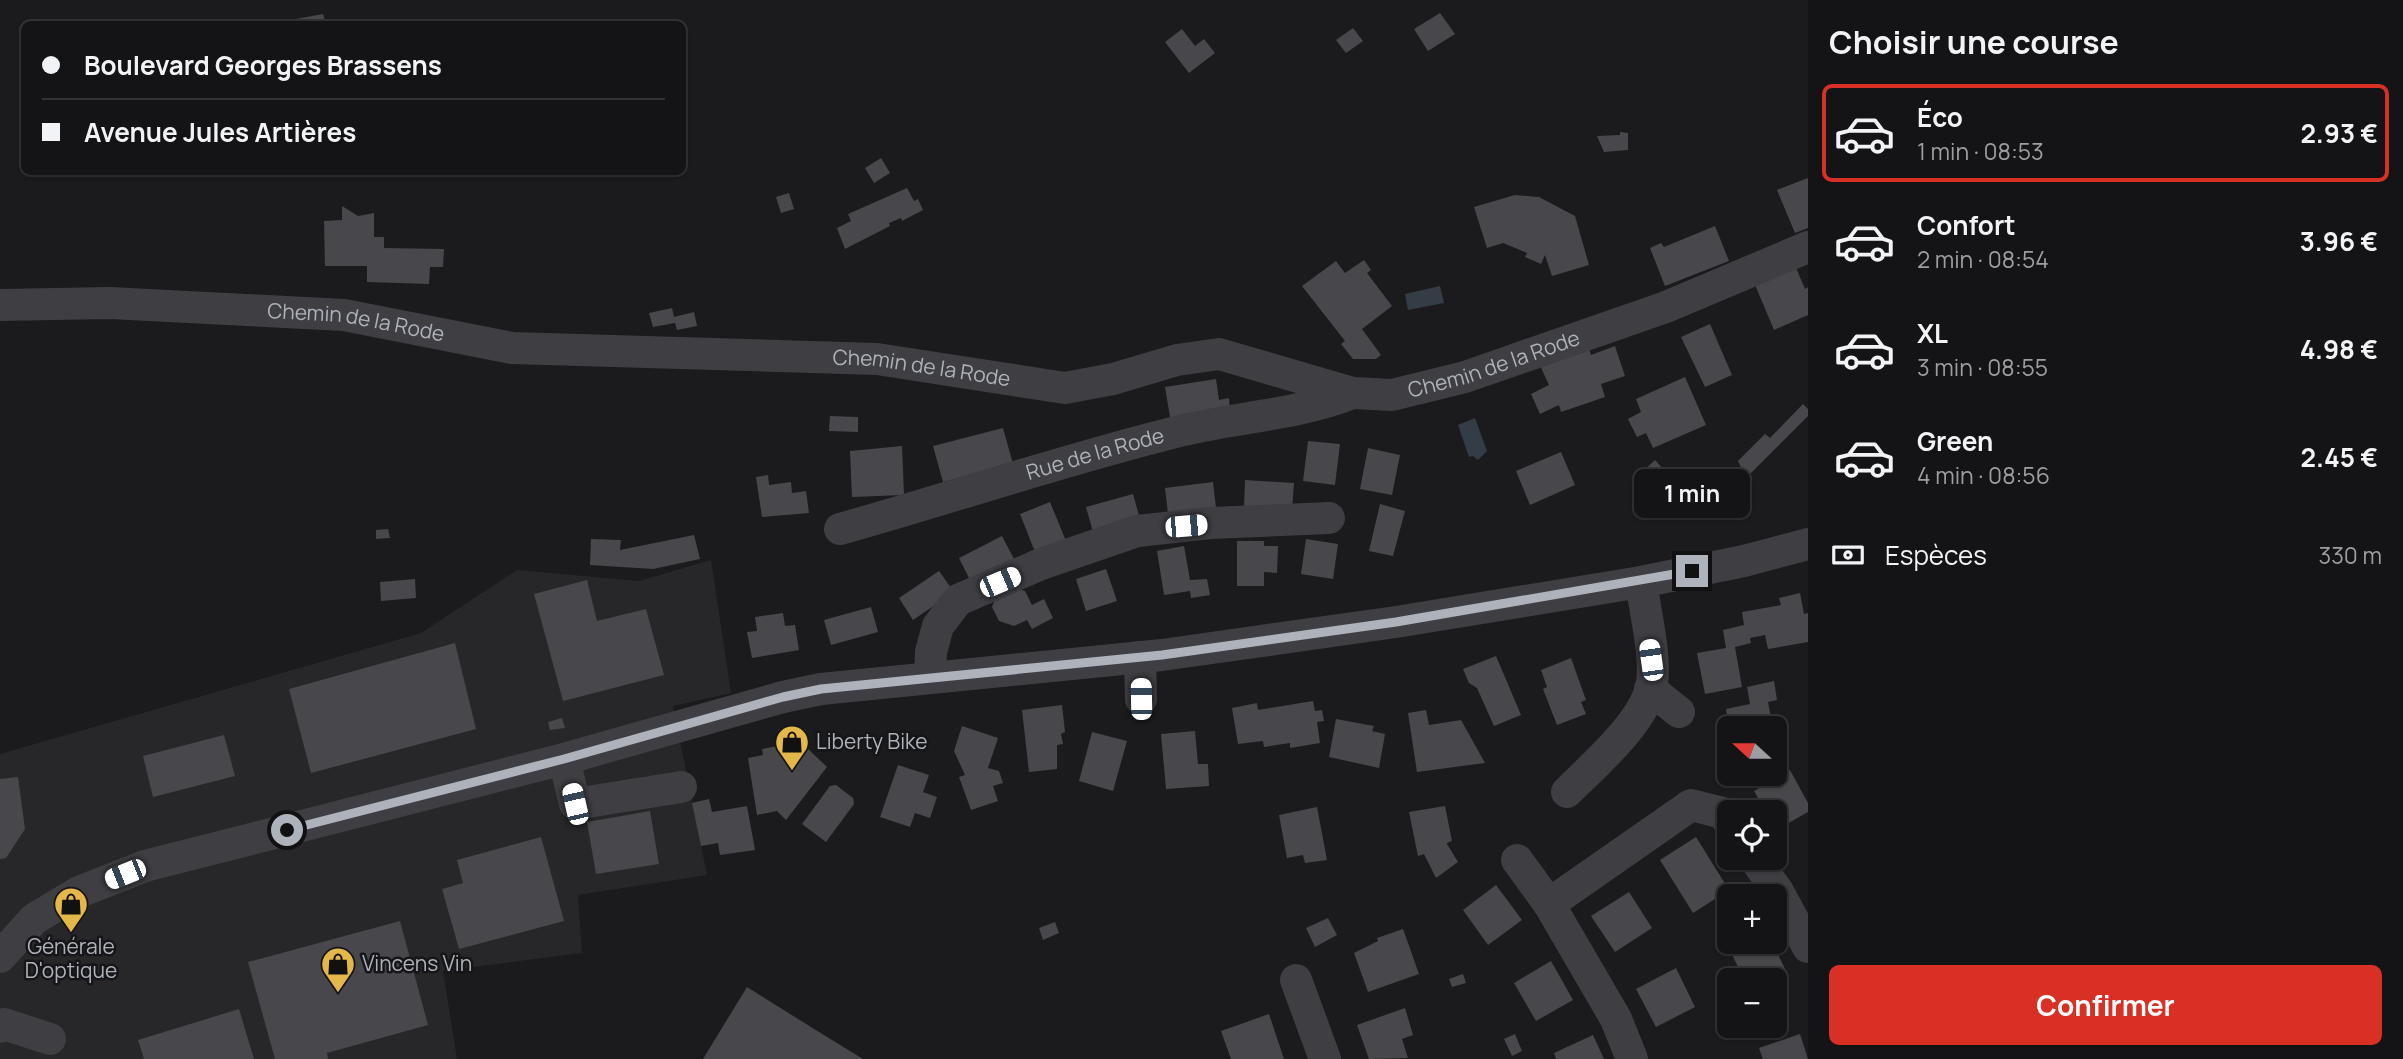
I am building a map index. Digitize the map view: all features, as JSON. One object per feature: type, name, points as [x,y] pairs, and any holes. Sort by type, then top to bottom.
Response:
[{"type":"street","name":"Chemin de la Rode","points":[[0,305],[110,303],[344,316],[512,348],[877,359],[1065,388],[1113,379],[1177,360],[1219,354],[1353,393],[1392,395],[1465,377],[1666,307],[1808,247]]},
{"type":"street","name":"Rue de la Rode","points":[[840,528],[1174,432],[1271,415],[1330,402],[1353,393]]},
{"type":"street","points":[[930,677],[931,652],[938,626],[958,600],[1041,565],[1137,531],[1210,523],[1329,518]]},
{"type":"street","points":[[0,957],[34,919],[79,892],[145,866],[564,759],[783,697],[821,689],[1140,657],[1396,622],[1641,582],[1744,561],[1808,544]]},
{"type":"street","points":[[1641,582],[1657,668],[1679,712]]},
{"type":"street","points":[[1140,657],[1141,699]]},
{"type":"street","points":[[1567,792],[1633,725],[1657,668]]},
{"type":"street","points":[[564,759],[575,804],[681,786]]},
{"type":"street","points":[[1549,904],[1691,805],[1717,812]]},
{"type":"street","points":[[1517,860],[1549,904],[1616,1019],[1632,1059]]},
{"type":"street","points":[[1763,870],[1777,890],[1808,947]]},
{"type":"street","points":[[1296,980],[1325,1059]]},
{"type":"street","points":[[0,1027],[4,1024],[50,1039]]},
{"type":"shaded area","points":[[1440,286],[1444,303],[1408,310],[1405,294]]},
{"type":"shaded area","points":[[1475,418],[1487,451],[1478,460],[1473,456],[1469,457],[1458,425]]},
{"type":"shaded area","points":[[711,560],[731,693],[673,706],[707,875],[578,895],[582,953],[443,971],[457,1059],[0,1059],[0,754],[421,633],[517,570],[639,581]]},
{"type":"building","points":[[1440,13],[1455,34],[1428,51],[1414,29]]},
{"type":"building","points":[[323,14],[325,21],[285,21]]},
{"type":"building","points":[[1353,28],[1363,41],[1346,53],[1336,40]]},
{"type":"building","points":[[1182,29],[1195,46],[1204,39],[1215,53],[1189,73],[1165,42]]},
{"type":"building","points":[[1620,132],[1628,133],[1628,150],[1604,152],[1597,136],[1620,135]]},
{"type":"building","points":[[881,158],[890,173],[874,183],[865,168]]},
{"type":"building","points":[[1808,178],[1808,228],[1795,233],[1777,190]]},
{"type":"building","points":[[907,188],[914,201],[918,199],[923,210],[902,221],[901,218],[889,223],[890,226],[845,249],[837,228],[851,221],[848,214]]},
{"type":"building","points":[[789,193],[794,209],[781,213],[776,197]]},
{"type":"building","points":[[1515,195],[1539,197],[1575,216],[1589,265],[1552,276],[1545,255],[1541,264],[1525,257],[1527,253],[1503,243],[1487,248],[1474,207]]},
{"type":"building","points":[[342,206],[358,216],[374,213],[374,237],[384,237],[384,248],[444,249],[443,267],[430,267],[429,284],[367,282],[367,266],[325,266],[324,221],[342,220]]},
{"type":"building","points":[[1715,226],[1729,261],[1665,286],[1650,248],[1661,243],[1664,247]]},
{"type":"building","points":[[1364,260],[1371,270],[1367,273],[1392,306],[1362,329],[1381,355],[1376,359],[1353,359],[1341,344],[1345,341],[1302,286],[1336,261],[1345,273]]},
{"type":"building","points":[[1794,263],[1805,289],[1808,287],[1808,315],[1774,330],[1753,280]]},
{"type":"building","points":[[672,308],[674,317],[694,312],[697,326],[677,330],[675,323],[653,327],[649,313]]},
{"type":"building","points":[[1710,324],[1732,375],[1705,387],[1681,337]]},
{"type":"building","points":[[1588,345],[1591,355],[1615,346],[1625,376],[1601,384],[1605,397],[1561,412],[1559,405],[1540,414],[1531,394],[1549,385],[1538,361]]},
{"type":"building","points":[[1685,377],[1706,425],[1653,448],[1646,433],[1637,437],[1628,419],[1641,412],[1636,399]]},
{"type":"building","points":[[1216,379],[1219,400],[1229,398],[1230,412],[1171,423],[1165,387]]},
{"type":"building","points":[[1803,404],[1808,409],[1808,416],[1746,478],[1738,461],[1765,434],[1770,438]]},
{"type":"building","points":[[830,416],[858,417],[858,432],[829,431]]},
{"type":"building","points":[[1003,428],[1013,464],[943,482],[933,446]]},
{"type":"building","points":[[1308,441],[1340,444],[1335,485],[1303,481]]},
{"type":"building","points":[[902,446],[904,495],[852,497],[850,451]]},
{"type":"building","points":[[1368,448],[1400,455],[1392,495],[1360,489]]},
{"type":"building","points":[[1561,452],[1575,485],[1530,505],[1516,471]]},
{"type":"building","points":[[1655,460],[1673,480],[1659,494],[1652,495],[1636,478]]},
{"type":"building","points":[[768,475],[769,485],[791,482],[792,493],[806,491],[809,513],[762,517],[756,477]]},
{"type":"building","points":[[1245,480],[1294,483],[1292,510],[1244,507]]},
{"type":"building","points":[[1213,482],[1216,508],[1168,514],[1165,488]]},
{"type":"building","points":[[1133,494],[1140,519],[1093,532],[1086,507]]},
{"type":"building","points":[[1050,502],[1066,541],[1035,552],[1020,514]]},
{"type":"building","points":[[1380,504],[1405,511],[1393,556],[1369,551]]},
{"type":"building","points":[[388,529],[390,538],[376,539],[376,530]]},
{"type":"building","points":[[694,535],[700,559],[653,569],[590,565],[591,539],[621,540],[620,550]]},
{"type":"building","points":[[1002,536],[1014,559],[971,582],[959,558]]},
{"type":"building","points":[[1306,539],[1338,544],[1333,579],[1301,574]]},
{"type":"building","points":[[1237,541],[1264,541],[1264,546],[1278,546],[1277,573],[1264,572],[1264,586],[1237,586]]},
{"type":"building","points":[[1184,546],[1190,580],[1207,579],[1210,595],[1191,598],[1190,591],[1164,595],[1157,551]]},
{"type":"building","points":[[1106,569],[1117,601],[1086,611],[1076,579]]},
{"type":"building","points":[[939,571],[954,592],[913,620],[899,598]]},
{"type":"building","points":[[415,579],[416,598],[381,601],[380,582]]},
{"type":"building","points":[[587,580],[597,621],[646,609],[664,675],[563,701],[534,594]]},
{"type":"building","points":[[1017,588],[1025,591],[1032,605],[1044,599],[1053,618],[1032,629],[1027,620],[1014,626],[999,621],[992,607],[995,599]]},
{"type":"building","points":[[1800,593],[1804,614],[1808,613],[1808,642],[1768,649],[1765,635],[1750,638],[1751,643],[1735,647],[1742,687],[1705,694],[1697,653],[1726,648],[1723,630],[1744,625],[1742,612],[1781,605],[1779,598]]},
{"type":"building","points":[[871,607],[878,632],[831,645],[824,620]]},
{"type":"building","points":[[783,613],[785,626],[795,625],[799,650],[752,658],[747,632],[757,631],[755,617]]},
{"type":"building","points":[[455,643],[476,729],[311,773],[289,689]]},
{"type":"building","points":[[1496,656],[1521,715],[1494,726],[1477,688],[1469,683],[1463,669]]},
{"type":"building","points":[[1571,658],[1586,700],[1581,702],[1586,714],[1557,725],[1543,689],[1547,687],[1541,670]]},
{"type":"building","points":[[1774,681],[1777,700],[1768,702],[1771,716],[1727,716],[1726,709],[1750,704],[1747,687]]},
{"type":"building","points":[[1313,701],[1315,711],[1322,710],[1324,721],[1317,722],[1320,743],[1290,748],[1290,743],[1264,747],[1263,741],[1238,744],[1232,708],[1257,703],[1258,710]]},
{"type":"building","points":[[1062,705],[1065,732],[1061,734],[1063,744],[1057,745],[1057,769],[1029,772],[1022,710]]},
{"type":"building","points":[[1426,710],[1429,725],[1461,720],[1485,763],[1417,772],[1408,713]]},
{"type":"building","points":[[562,718],[565,728],[550,730],[548,722]]},
{"type":"building","points":[[1336,719],[1374,726],[1372,731],[1385,734],[1379,768],[1329,757]]},
{"type":"building","points":[[962,726],[998,738],[988,768],[999,771],[1003,783],[993,786],[998,801],[971,810],[959,777],[965,775],[954,751]]},
{"type":"building","points":[[1195,731],[1198,764],[1208,764],[1209,786],[1166,789],[1161,734]]},
{"type":"building","points":[[1092,732],[1127,741],[1113,791],[1079,781]]},
{"type":"building","points":[[224,735],[235,776],[153,797],[143,756]]},
{"type":"building","points":[[777,746],[778,752],[805,746],[827,767],[786,820],[777,811],[757,815],[748,758],[763,755],[762,749]]},
{"type":"building","points":[[898,765],[929,775],[923,792],[937,797],[930,818],[915,813],[910,827],[880,817]]},
{"type":"building","points":[[1790,770],[1808,803],[1808,812],[1787,824],[1787,800],[1759,800],[1754,791],[1763,786],[1787,786],[1787,772]]},
{"type":"building","points":[[18,777],[25,829],[6,858],[0,859],[0,779]]},
{"type":"building","points":[[836,785],[853,798],[854,804],[826,842],[802,824],[830,786]]},
{"type":"building","points":[[709,799],[712,812],[747,806],[755,850],[720,855],[718,843],[701,846],[692,803]]},
{"type":"building","points":[[1445,806],[1452,841],[1447,844],[1458,862],[1436,878],[1424,854],[1418,856],[1409,812]]},
{"type":"building","points":[[1317,807],[1327,860],[1305,863],[1303,855],[1287,858],[1279,815]]},
{"type":"building","points":[[650,811],[659,864],[596,874],[587,822]]},
{"type":"building","points":[[541,837],[564,921],[459,949],[442,889],[463,883],[457,860]]},
{"type":"building","points":[[1696,837],[1725,884],[1717,884],[1717,898],[1693,913],[1660,860]]},
{"type":"building","points":[[1496,885],[1522,920],[1488,945],[1463,910]]},
{"type":"building","points":[[1629,892],[1652,928],[1615,952],[1591,916]]},
{"type":"building","points":[[1328,918],[1337,935],[1315,947],[1306,928]]},
{"type":"building","name":"Vincens Vin","points":[[400,921],[428,1025],[327,1053],[328,1059],[275,1059],[248,962]]},
{"type":"building","points":[[1055,922],[1059,933],[1043,940],[1039,928]]},
{"type":"building","points":[[1403,929],[1419,974],[1368,992],[1354,953],[1378,941],[1377,938]]},
{"type":"building","points":[[1732,954],[1778,954],[1785,968],[1738,968]]},
{"type":"building","points":[[1551,961],[1573,1000],[1536,1021],[1514,983]]},
{"type":"building","points":[[1676,968],[1695,1007],[1656,1027],[1636,989]]},
{"type":"building","points":[[1463,974],[1466,983],[1452,987],[1449,979]]},
{"type":"building","points":[[747,987],[819,1032],[863,1059],[703,1059]]},
{"type":"building","points":[[1405,1008],[1413,1035],[1402,1039],[1408,1058],[1369,1059],[1357,1025]]},
{"type":"building","points":[[239,1009],[254,1059],[144,1059],[138,1040]]},
{"type":"building","points":[[1269,1014],[1284,1059],[1231,1059],[1221,1031]]},
{"type":"building","points":[[1515,1034],[1522,1051],[1512,1056],[1504,1039]]},
{"type":"building","points":[[1800,1034],[1808,1059],[1763,1059],[1759,1048]]},
{"type":"building","points":[[1593,1035],[1604,1059],[1556,1059],[1554,1053]]},
{"type":"place","name":"Liberty Bike","points":[[792,772]]},
{"type":"place","name":"Générale D'optique","points":[[71,934]]},
{"type":"place","name":"Vincens Vin","points":[[338,994]]},
{"type":"route","points":[[287,830],[821,689],[1162,655],[1396,622],[1641,582],[1692,571]]}]
